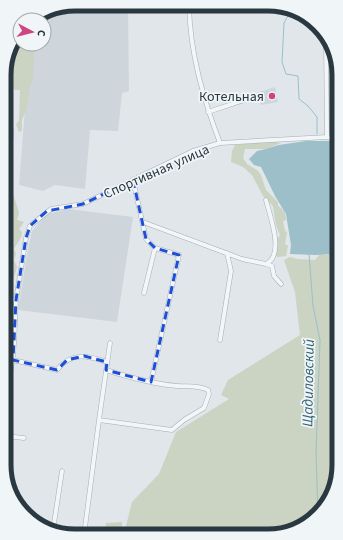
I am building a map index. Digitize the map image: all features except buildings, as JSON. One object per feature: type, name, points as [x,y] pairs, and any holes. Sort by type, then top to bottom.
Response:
[{"type":"street","points":[[189,11],[193,53],[197,73],[208,112],[220,143]]},
{"type":"street","points":[[326,49],[327,137]]},
{"type":"street","points":[[208,112],[262,94]]},
{"type":"street","name":"Спортивная улица","points":[[16,300],[26,238],[30,226],[47,211],[83,204],[193,151],[220,143],[327,137],[332,138]]},
{"type":"street","points":[[133,180],[146,239],[155,248],[179,255],[151,382]]},
{"type":"street","points":[[266,200],[276,243],[275,252],[271,260],[266,264]]},
{"type":"street","points":[[143,222],[242,259],[272,266],[274,276],[281,284]]},
{"type":"street","points":[[144,293],[155,248]]},
{"type":"street","points":[[220,340],[231,271],[227,253]]},
{"type":"street","points":[[11,300],[16,300],[13,360],[11,371]]},
{"type":"street","points":[[85,529],[110,343]]},
{"type":"street","points":[[13,360],[57,370],[67,360],[75,357],[84,356],[107,362]]},
{"type":"street","points":[[99,420],[172,430],[184,420],[204,408],[209,394],[208,390],[203,388],[176,386],[129,378],[106,370]]},
{"type":"street","points":[[11,437],[24,438]]},
{"type":"street","points":[[54,525],[62,471]]},
{"type":"highlighted area","points":[[133,180],[146,239],[155,248],[179,255],[151,382],[106,370],[107,362],[84,356],[67,360],[57,370],[13,360],[16,300],[26,238],[30,226],[47,211],[83,204]]},
{"type":"shaded area","points":[[75,11],[128,11],[129,91],[122,93],[118,131],[90,130],[85,189],[55,185],[43,191],[19,185],[29,52],[52,52],[52,16]]},
{"type":"shaded area","points":[[275,87],[278,102],[261,105],[257,93]]},
{"type":"shaded area","points":[[68,209],[133,217],[117,322],[18,310],[32,231],[47,214]]},
{"type":"green space","points":[[16,52],[35,52],[33,78],[30,86],[27,108],[22,120],[22,131],[19,132],[16,124],[19,121],[20,90],[15,90],[12,87],[14,61],[16,58],[14,55]]},
{"type":"green space","points":[[328,54],[331,63],[332,75],[332,135],[329,131]]},
{"type":"green space","points":[[270,141],[281,143],[267,149],[245,149],[243,158],[247,164],[257,170],[261,175],[266,190],[278,202],[278,206],[285,214],[286,220],[283,221],[285,231],[287,232],[285,244],[288,246],[286,256],[277,257],[275,253],[276,242],[280,235],[276,225],[273,206],[263,196],[252,175],[243,167],[231,162],[232,151],[235,145]]},
{"type":"green space","points":[[13,193],[19,213],[17,220],[24,222],[19,229],[22,232],[21,237],[14,249],[16,254],[14,260],[17,267],[11,285],[11,198]]},
{"type":"green space","points":[[321,253],[325,255],[332,253],[332,469],[329,485],[319,504],[307,516],[292,524],[280,528],[125,529],[132,502],[159,474],[176,432],[229,399],[221,395],[228,380],[300,335],[295,292],[284,260],[290,257],[315,260]]},
{"type":"green space","points":[[122,522],[122,529],[106,529],[106,523]]},
{"type":"water","points":[[306,141],[332,141],[332,254],[316,255],[290,254],[291,245],[286,214],[275,196],[261,167],[254,165],[249,159],[257,151],[279,145]]},
{"type":"waterway","name":"Щадиловский","points":[[288,15],[284,23],[282,62],[286,74],[298,76],[299,99],[308,106],[317,117],[317,134]]},
{"type":"waterway","name":"Щадиловский","points":[[309,254],[313,306],[320,340],[316,454],[318,505]]},
{"type":"place","name":"Котельная","points":[[272,96]]}]
